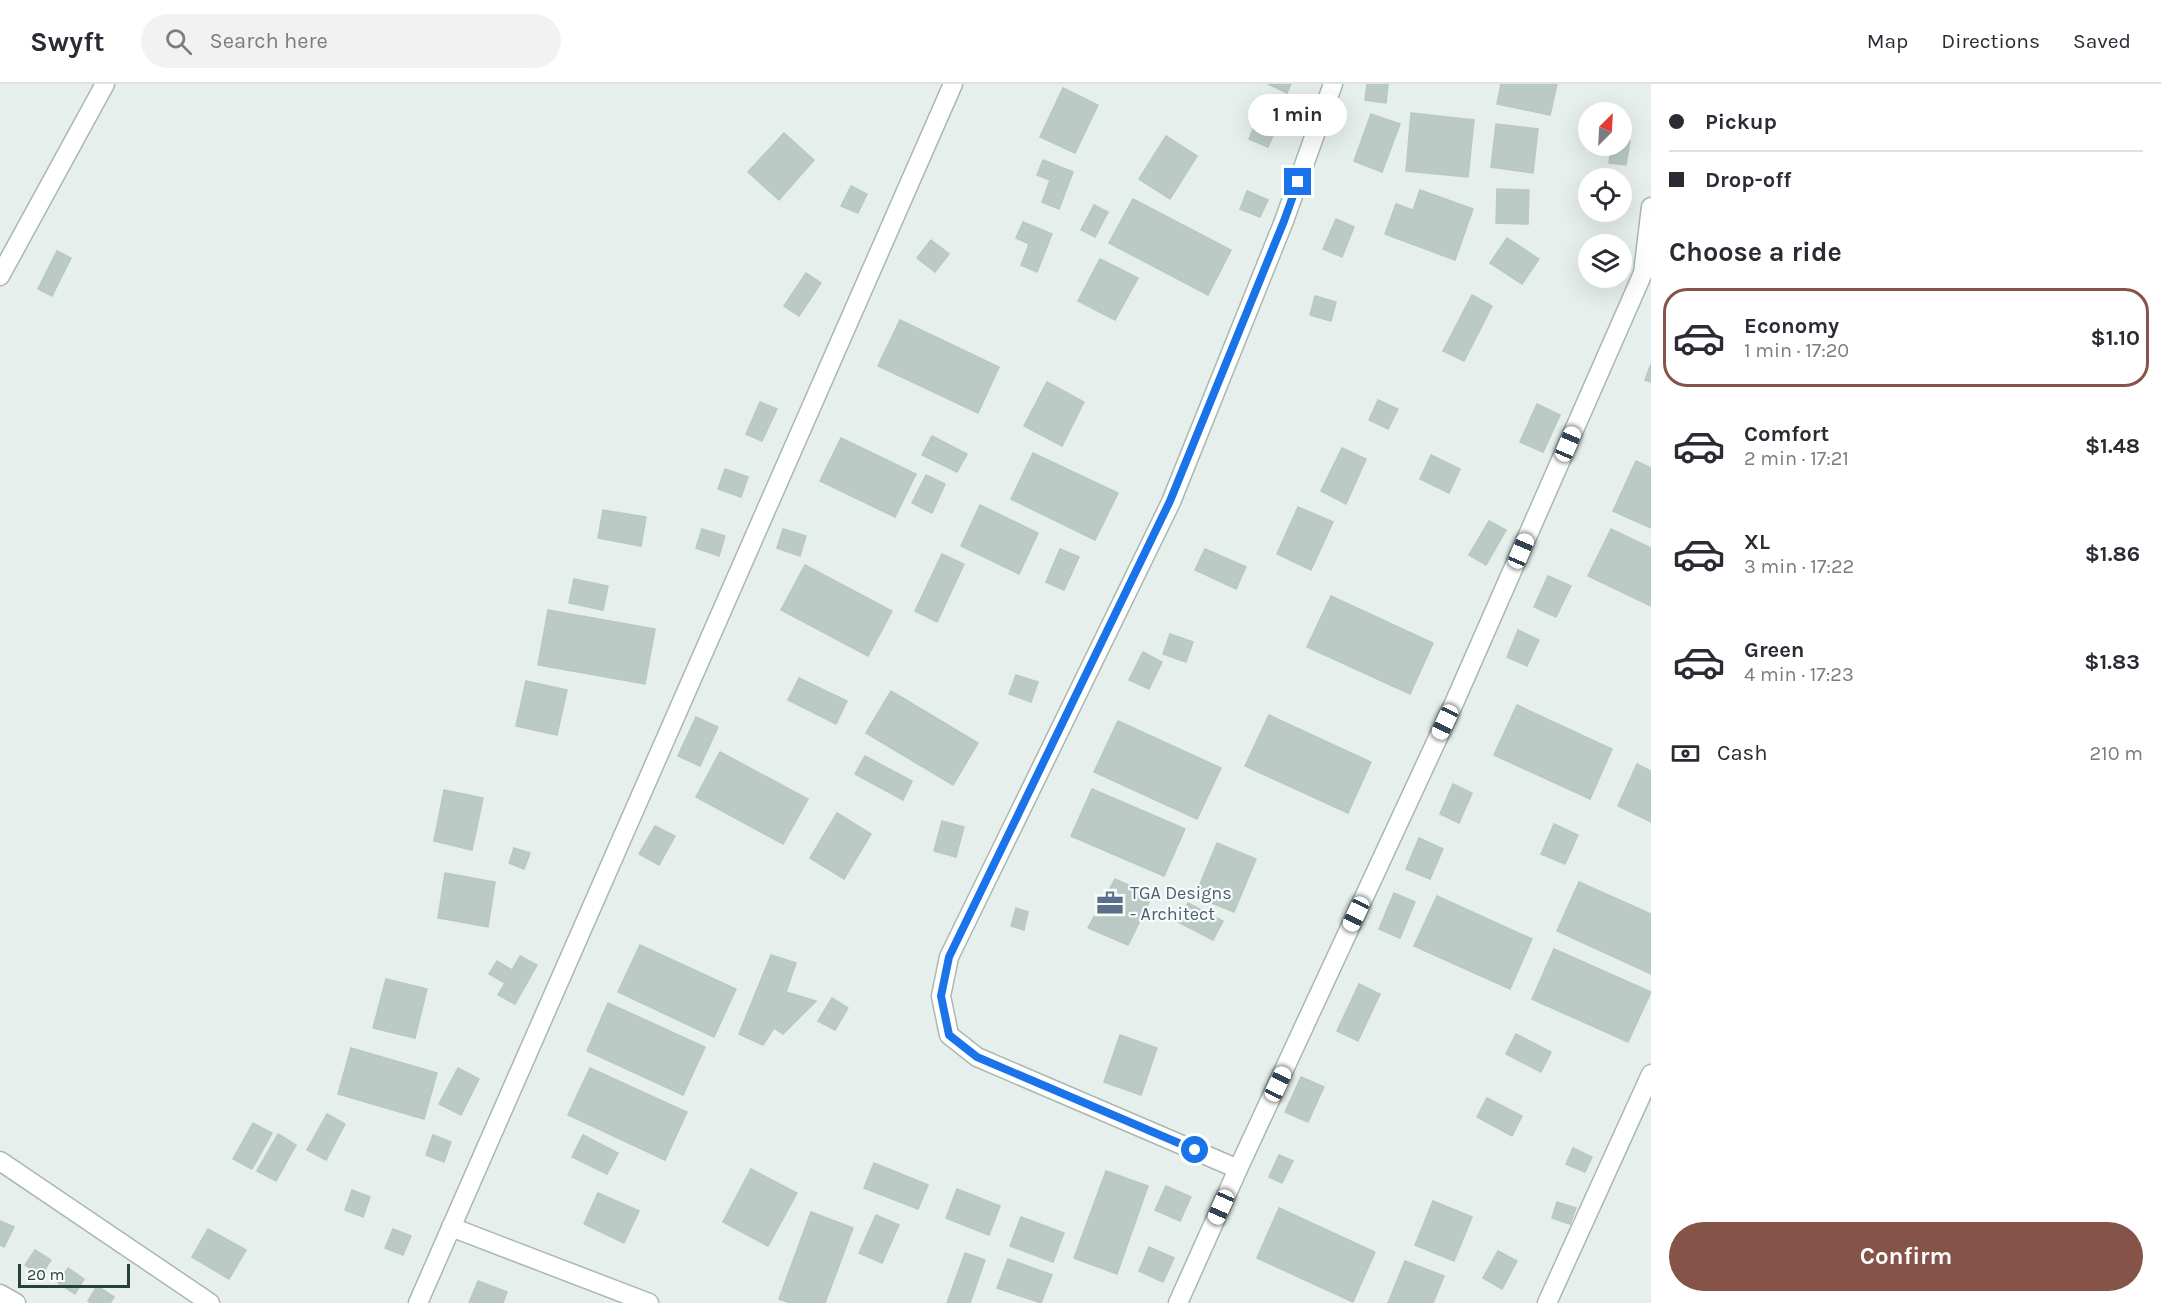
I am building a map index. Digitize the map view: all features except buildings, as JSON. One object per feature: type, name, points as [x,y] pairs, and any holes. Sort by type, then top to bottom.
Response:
[{"type":"street","points":[[0,276],[105,84]]},
{"type":"street","points":[[418,1303],[953,84]]},
{"type":"street","points":[[1238,1169],[977,1057],[949,1035],[941,996],[949,957],[1170,501],[1284,221],[1333,84]]},
{"type":"street","points":[[1178,1303],[1460,690],[1643,273],[1651,207]]},
{"type":"street","points":[[1547,1303],[1651,1074]]},
{"type":"street","points":[[0,1161],[210,1303]]},
{"type":"street","points":[[451,1227],[650,1303]]},
{"type":"street","points":[[0,1294],[16,1303]]},
{"type":"place","name":"TGA Designs - Architect","points":[[1110,903]]},
{"type":"route","points":[[1195,1150],[977,1057],[949,1035],[941,996],[949,957],[1170,501],[1298,182]]}]
